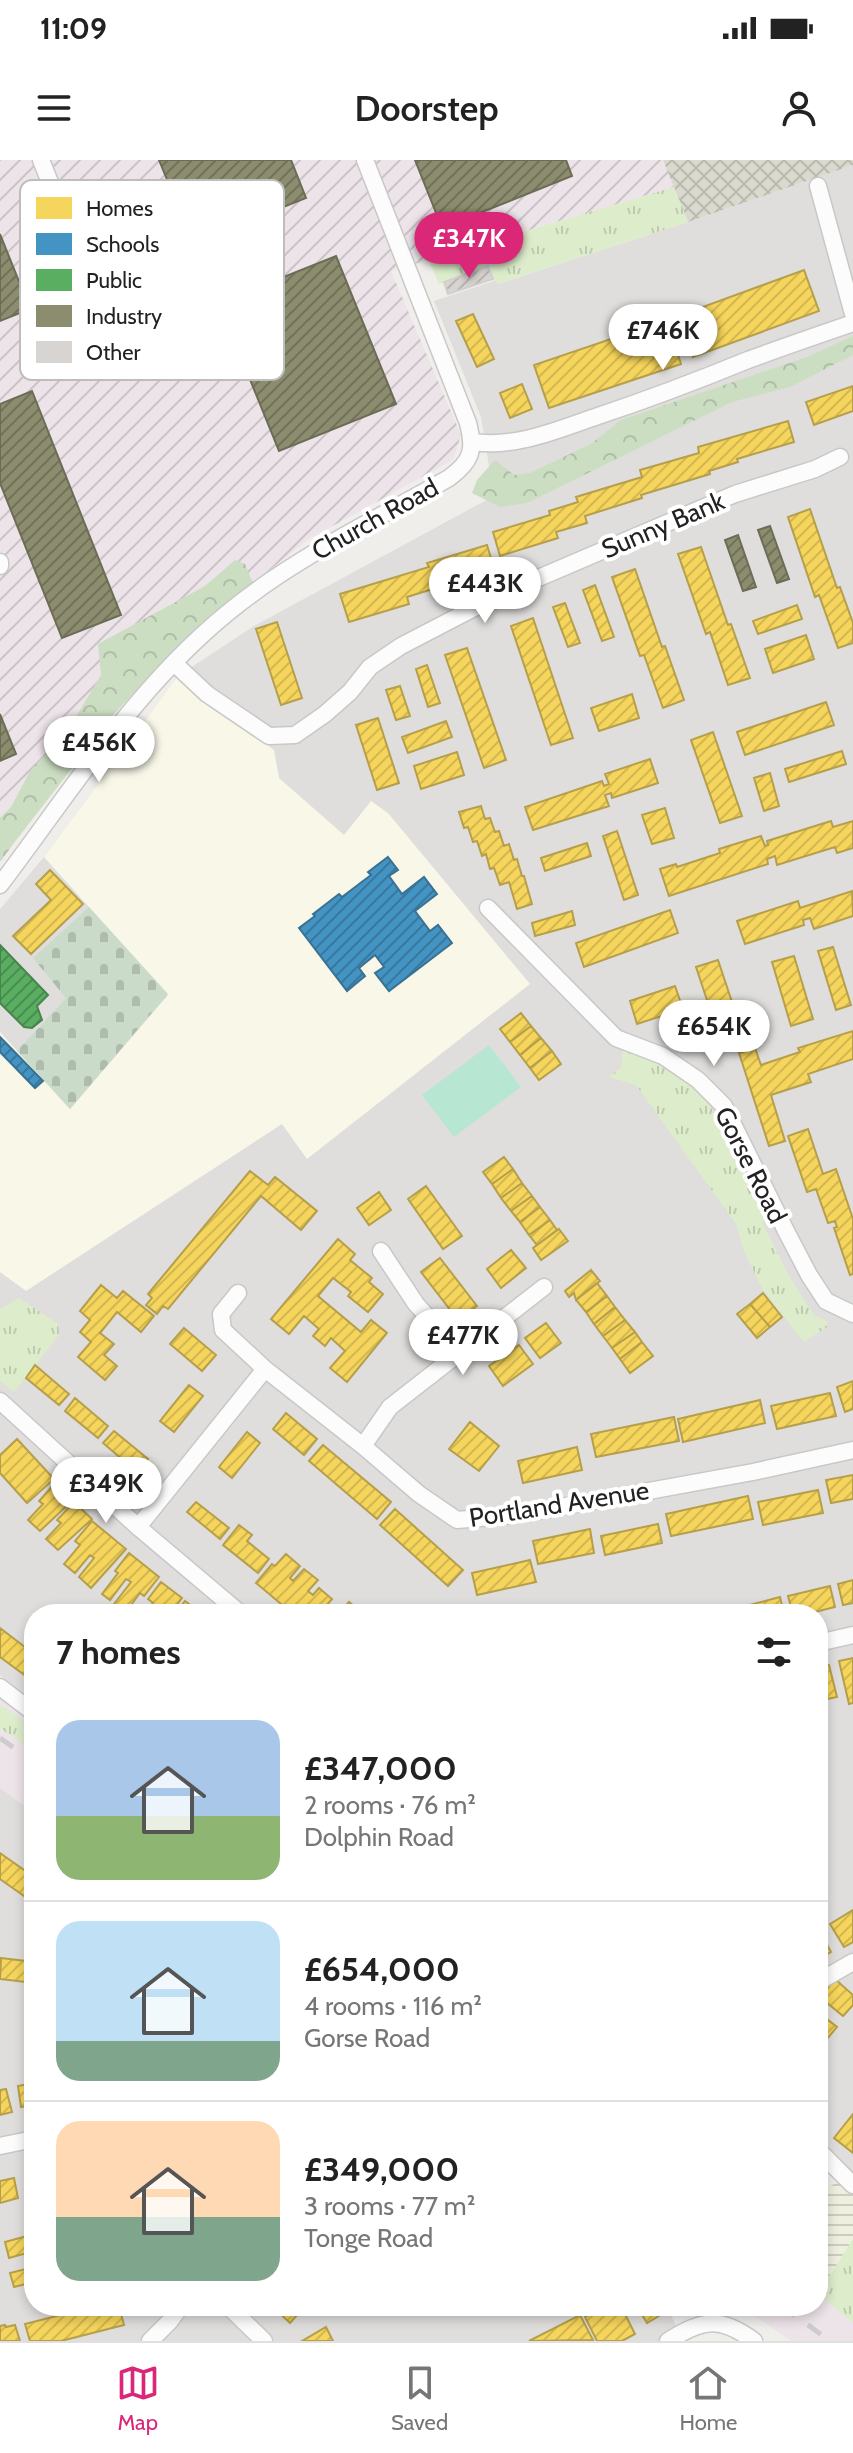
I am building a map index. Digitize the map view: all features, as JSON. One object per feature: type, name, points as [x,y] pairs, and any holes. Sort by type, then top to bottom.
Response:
[{"type":"street","points":[[41,160],[49,180]]},
{"type":"street","points":[[365,160],[473,442],[502,443],[546,434],[853,323]]},
{"type":"street","points":[[818,186],[853,314]]},
{"type":"street","name":"Church Road","points":[[0,885],[106,740],[138,700],[174,663],[239,603],[296,563],[460,470],[470,457],[473,442]]},
{"type":"street","name":"Sunny Bank","points":[[174,663],[207,694],[269,736],[295,735],[350,692],[370,667],[401,646],[501,594],[735,494],[815,469],[840,457]]},
{"type":"street","name":"Gorse Road","points":[[488,908],[616,1038],[663,1056],[698,1080],[724,1106],[809,1275],[826,1301],[853,1314]]},
{"type":"street","points":[[381,1251],[416,1304],[460,1353]]},
{"type":"street","points":[[363,1446],[390,1407],[544,1287]]},
{"type":"street","name":"Portland Avenue","points":[[238,1293],[221,1314],[223,1330],[265,1369],[419,1494],[457,1520],[516,1515],[753,1472],[853,1450]]},
{"type":"street","points":[[138,1527],[265,1369]]},
{"type":"street","points":[[2,1409],[229,1604]]},
{"type":"street","points":[[828,1641],[853,1635]]},
{"type":"street","points":[[0,1687],[24,1705]]},
{"type":"street","points":[[828,1976],[853,1962]]},
{"type":"street","points":[[0,2146],[24,2141]]},
{"type":"street","points":[[828,2160],[853,2185]]},
{"type":"street","points":[[150,2341],[174,2316]]},
{"type":"street","points":[[238,2316],[264,2341]]},
{"type":"street","points":[[668,2341],[689,2328],[712,2322],[735,2327],[754,2341]]},
{"type":"shaded area","points":[[0,160],[663,160],[674,187],[391,271],[461,435],[453,460],[309,539],[174,650],[114,714],[0,862]]},
{"type":"shaded area","points":[[663,160],[853,160],[853,165],[688,222]]},
{"type":"shaded area","points":[[853,165],[853,2173],[840,2160],[828,2166],[828,1604],[24,1604],[24,1693],[0,1675],[0,909],[44,857],[178,676],[254,626],[494,496],[481,417],[434,301],[497,280],[498,284]]},
{"type":"shaded area","points":[[178,676],[274,750],[279,778],[344,835],[371,801],[388,813],[530,984],[307,1159],[282,1124],[26,1291],[0,1272],[0,1032],[70,1109],[168,995],[44,857]]},
{"type":"shaded area","points":[[0,1695],[24,1713],[24,1806],[0,1788]]},
{"type":"shaded area","points":[[0,1780],[24,1797],[24,2316],[671,2316],[684,2341],[0,2341]]},
{"type":"shaded area","points":[[828,2303],[853,2322],[853,2341],[791,2341],[755,2316],[828,2316]]},
{"type":"green space","points":[[674,187],[688,222],[497,284],[488,267],[439,284],[415,228],[439,220],[442,228],[437,231],[447,244],[472,247]]},
{"type":"green space","points":[[853,336],[853,355],[790,387],[732,402],[527,503],[500,507],[472,493],[477,480],[495,460],[514,475],[530,473],[591,444],[621,420],[807,357]]},
{"type":"green space","points":[[235,560],[245,564],[253,583],[174,650],[114,714],[0,861],[0,818],[11,807],[30,771],[68,730],[101,675],[98,644],[205,586]]},
{"type":"green space","points":[[89,907],[168,994],[70,1109],[17,1051],[66,998],[33,958]]},
{"type":"green space","points":[[489,1045],[521,1087],[454,1137],[422,1095]]},
{"type":"green space","points":[[623,1049],[674,1071],[695,1088],[708,1104],[732,1140],[770,1216],[762,1222],[789,1276],[814,1315],[827,1321],[827,1327],[804,1342],[763,1290],[744,1251],[736,1224],[636,1085],[609,1077],[621,1068]]},
{"type":"green space","points":[[19,1298],[58,1324],[59,1335],[14,1392],[0,1381],[0,1309]]},
{"type":"green space","points":[[0,1704],[24,1721],[24,1745],[0,1728]]},
{"type":"green space","points":[[841,2180],[853,2192],[853,2239],[828,2278],[828,2187]]},
{"type":"green space","points":[[853,2239],[853,2323],[828,2302],[828,2278]]},
{"type":"building: Homes","points":[[804,270],[819,311],[693,357],[678,316]]},
{"type":"building: Homes","points":[[473,314],[494,359],[477,367],[456,321]]},
{"type":"building: Homes","points":[[667,320],[681,364],[549,408],[534,365]]},
{"type":"building: Homes","points":[[522,384],[532,409],[510,418],[500,393]]},
{"type":"building: Homes","points":[[853,386],[853,411],[814,425],[806,402]]},
{"type":"building: Homes","points":[[788,421],[794,442],[737,459],[738,462],[709,471],[710,474],[585,516],[587,523],[556,532],[558,538],[500,556],[493,532],[550,515],[549,511],[578,502],[576,497],[642,477],[640,470],[699,453],[698,447]]},
{"type":"building: Homes","points":[[810,509],[837,588],[840,587],[853,623],[853,643],[838,648],[819,595],[815,597],[788,517]]},
{"type":"building: Homes","points":[[487,545],[493,565],[450,578],[452,583],[407,597],[409,604],[349,622],[340,594],[429,567],[427,563]]},
{"type":"building: Homes","points":[[701,547],[750,678],[728,685],[678,554]]},
{"type":"building: Homes","points":[[635,569],[684,700],[663,708],[644,655],[640,656],[612,577]]},
{"type":"building: Homes","points":[[595,585],[614,637],[602,641],[583,590]]},
{"type":"building: Homes","points":[[565,603],[580,643],[568,647],[553,607]]},
{"type":"building: Homes","points":[[797,605],[802,619],[758,634],[753,621]]},
{"type":"building: Homes","points":[[533,618],[573,738],[551,745],[511,626]]},
{"type":"building: Homes","points":[[277,622],[302,698],[281,705],[256,629]]},
{"type":"building: Homes","points":[[806,635],[814,659],[773,673],[765,649]]},
{"type":"building: Homes","points":[[467,648],[506,760],[484,768],[445,655]]},
{"type":"building: Homes","points":[[427,665],[440,703],[428,707],[416,669]]},
{"type":"building: Homes","points":[[400,686],[410,716],[396,720],[386,690]]},
{"type":"building: Homes","points":[[632,694],[639,718],[599,731],[591,708]]},
{"type":"building: Homes","points":[[826,702],[834,725],[745,755],[737,732]]},
{"type":"building: Homes","points":[[378,718],[399,783],[377,790],[356,725]]},
{"type":"building: Homes","points":[[446,721],[452,737],[408,753],[402,737]]},
{"type":"building: Homes","points":[[713,732],[742,816],[720,823],[691,740]]},
{"type":"building: Homes","points":[[842,751],[846,764],[789,782],[785,769]]},
{"type":"building: Homes","points":[[457,752],[464,775],[421,789],[414,766]]},
{"type":"building: Homes","points":[[650,759],[658,783],[612,798],[611,793],[605,795],[609,806],[533,830],[525,807],[602,781],[604,786],[609,784],[605,774]]},
{"type":"building: Homes","points":[[770,773],[779,806],[764,811],[754,778]]},
{"type":"building: Homes","points":[[481,806],[485,819],[490,818],[504,846],[509,844],[514,860],[517,859],[532,904],[517,909],[509,882],[500,885],[494,868],[490,869],[486,854],[482,856],[468,827],[464,828],[459,812]]},
{"type":"building: Homes","points":[[665,808],[674,838],[652,844],[642,815]]},
{"type":"building: Homes","points":[[831,821],[833,827],[853,821],[853,848],[837,853],[835,847],[777,865],[775,856],[767,859],[768,864],[669,896],[660,869],[676,864],[677,867],[720,853],[719,849],[761,836],[765,846],[768,845],[767,841]]},
{"type":"building: Homes","points":[[617,831],[638,895],[624,900],[603,836]]},
{"type":"building: Homes","points":[[587,843],[591,856],[545,871],[541,858]]},
{"type":"building: Homes","points":[[50,870],[83,904],[31,954],[13,936],[51,900],[36,884]]},
{"type":"building: Homes","points":[[852,891],[853,916],[814,929],[810,918],[803,920],[804,925],[745,944],[737,921],[798,901],[800,908]]},
{"type":"building: Homes","points":[[670,910],[678,933],[584,967],[576,943]]},
{"type":"building: Homes","points":[[572,911],[575,925],[535,936],[532,923]]},
{"type":"building: Homes","points":[[833,947],[851,1005],[836,1010],[818,951]]},
{"type":"building: Homes","points":[[794,956],[813,1019],[791,1026],[772,962]]},
{"type":"building: Homes","points":[[718,960],[746,1044],[724,1051],[696,967]]},
{"type":"building: Homes","points":[[675,986],[683,1009],[637,1024],[630,1001]]},
{"type":"building: Homes","points":[[521,1013],[531,1026],[510,1042],[500,1029]]},
{"type":"building: Homes","points":[[531,1026],[541,1038],[520,1055],[510,1042]]},
{"type":"building: Homes","points":[[853,1031],[853,1059],[808,1074],[811,1082],[771,1095],[785,1141],[769,1146],[739,1053],[755,1048],[761,1065],[800,1052],[798,1048]]},
{"type":"building: Homes","points":[[541,1038],[552,1051],[530,1068],[520,1055]]},
{"type":"building: Homes","points":[[552,1051],[561,1064],[539,1080],[530,1068]]},
{"type":"building: Homes","points":[[808,1129],[823,1174],[836,1169],[853,1219],[853,1274],[850,1275],[834,1228],[837,1227],[835,1221],[828,1223],[816,1189],[807,1192],[788,1136]]},
{"type":"building: Homes","points":[[504,1157],[513,1169],[492,1184],[483,1172]]},
{"type":"building: Homes","points":[[513,1169],[522,1183],[501,1198],[492,1184]]},
{"type":"building: Homes","points":[[250,1171],[268,1185],[275,1177],[317,1211],[301,1230],[261,1196],[168,1309],[163,1306],[157,1314],[146,1305],[152,1298],[148,1294]]},
{"type":"building: Homes","points":[[522,1183],[532,1196],[511,1211],[501,1198]]},
{"type":"building: Homes","points":[[426,1186],[462,1236],[443,1249],[408,1199]]},
{"type":"building: Homes","points":[[379,1192],[391,1210],[369,1225],[357,1208]]},
{"type":"building: Homes","points":[[532,1196],[540,1207],[520,1222],[511,1211]]},
{"type":"building: Homes","points":[[540,1207],[550,1220],[529,1235],[520,1222]]},
{"type":"building: Homes","points":[[550,1220],[557,1230],[537,1245],[529,1235]]},
{"type":"building: Homes","points":[[559,1229],[568,1241],[541,1260],[533,1248]]},
{"type":"building: Homes","points":[[338,1239],[355,1254],[350,1260],[372,1278],[369,1282],[383,1294],[368,1312],[348,1296],[351,1292],[333,1278],[318,1296],[361,1332],[371,1320],[387,1333],[347,1382],[330,1368],[345,1351],[331,1338],[325,1346],[313,1336],[319,1329],[304,1316],[289,1334],[271,1319]]},
{"type":"building: Homes","points":[[511,1250],[526,1268],[501,1288],[487,1269]]},
{"type":"building: Homes","points":[[440,1258],[477,1306],[458,1320],[421,1272]]},
{"type":"building: Homes","points":[[591,1270],[600,1281],[576,1300],[574,1293],[569,1297],[565,1291]]},
{"type":"building: Homes","points":[[597,1283],[607,1296],[586,1312],[576,1300]]},
{"type":"building: Homes","points":[[101,1285],[117,1298],[123,1291],[154,1316],[141,1332],[117,1312],[100,1333],[114,1344],[104,1355],[117,1366],[105,1380],[78,1357],[91,1342],[80,1332],[90,1320],[80,1311]]},
{"type":"building: Homes","points":[[763,1293],[782,1317],[770,1327],[750,1304]]},
{"type":"building: Homes","points":[[607,1296],[615,1307],[594,1324],[586,1312]]},
{"type":"building: Homes","points":[[750,1304],[770,1327],[757,1338],[737,1314]]},
{"type":"building: Homes","points":[[615,1307],[625,1320],[603,1336],[594,1324]]},
{"type":"building: Homes","points":[[625,1320],[635,1332],[612,1348],[603,1336]]},
{"type":"building: Homes","points":[[546,1323],[561,1343],[540,1358],[525,1338]]},
{"type":"building: Homes","points":[[184,1328],[216,1355],[202,1371],[170,1344]]},
{"type":"building: Homes","points":[[635,1332],[642,1342],[620,1359],[612,1348]]},
{"type":"building: Homes","points":[[642,1342],[653,1356],[630,1373],[620,1359]]},
{"type":"building: Homes","points":[[519,1345],[533,1364],[503,1386],[489,1366]]},
{"type":"building: Homes","points":[[35,1365],[69,1394],[59,1405],[26,1378]]},
{"type":"building: Homes","points":[[853,1381],[853,1409],[845,1412],[837,1387]]},
{"type":"building: Homes","points":[[189,1385],[203,1396],[174,1432],[160,1421]]},
{"type":"building: Homes","points":[[830,1393],[836,1416],[777,1429],[771,1406]]},
{"type":"building: Homes","points":[[75,1398],[108,1426],[98,1438],[65,1411]]},
{"type":"building: Homes","points":[[760,1400],[765,1423],[683,1442],[678,1419]]},
{"type":"building: Homes","points":[[286,1413],[317,1439],[304,1455],[273,1429]]},
{"type":"building: Homes","points":[[674,1417],[679,1441],[596,1457],[591,1434]]},
{"type":"building: Homes","points":[[470,1422],[499,1446],[479,1471],[449,1449]]},
{"type":"building: Homes","points":[[114,1431],[148,1459],[137,1472],[103,1443]]},
{"type":"building: Homes","points":[[247,1432],[260,1443],[232,1478],[219,1467]]},
{"type":"building: Homes","points":[[17,1439],[54,1479],[27,1503],[0,1473],[0,1455]]},
{"type":"building: Homes","points":[[323,1445],[391,1502],[377,1519],[309,1461]]},
{"type":"building: Homes","points":[[577,1447],[582,1470],[523,1483],[518,1461]]},
{"type":"building: Homes","points":[[853,1475],[853,1499],[831,1503],[826,1480]]},
{"type":"building: Homes","points":[[55,1483],[73,1500],[40,1531],[28,1520],[43,1504],[39,1501]]},
{"type":"building: Homes","points":[[818,1490],[823,1513],[763,1525],[758,1502]]},
{"type":"building: Homes","points":[[748,1496],[753,1519],[671,1536],[666,1514]]},
{"type":"building: Homes","points":[[74,1502],[92,1519],[58,1550],[46,1539],[61,1523],[57,1520]]},
{"type":"building: Homes","points":[[196,1502],[229,1528],[220,1539],[187,1512]]},
{"type":"building: Homes","points":[[395,1509],[463,1570],[448,1586],[380,1525]]},
{"type":"building: Homes","points":[[92,1521],[126,1549],[91,1588],[79,1577],[94,1558],[90,1555],[75,1573],[64,1564],[80,1545],[75,1541]]},
{"type":"building: Homes","points":[[658,1524],[662,1543],[605,1555],[601,1536]]},
{"type":"building: Homes","points":[[239,1525],[252,1535],[247,1541],[269,1559],[258,1573],[223,1545]]},
{"type":"building: Homes","points":[[590,1529],[594,1553],[538,1564],[533,1541]]},
{"type":"building: Homes","points":[[129,1553],[159,1577],[144,1596],[140,1593],[132,1604],[114,1604],[131,1582],[126,1579],[110,1600],[102,1594],[118,1573],[115,1571]]},
{"type":"building: Homes","points":[[286,1554],[300,1566],[290,1578],[293,1581],[304,1569],[318,1580],[308,1591],[313,1595],[319,1588],[332,1599],[328,1604],[281,1604],[256,1583],[272,1564],[275,1566]]},
{"type":"building: Homes","points":[[530,1560],[536,1582],[477,1595],[472,1573]]},
{"type":"building: Homes","points":[[853,1580],[853,1603],[843,1605],[838,1584]]},
{"type":"building: Homes","points":[[161,1582],[182,1598],[178,1604],[152,1604],[148,1599]]},
{"type":"building: Homes","points":[[830,1586],[835,1607],[828,1609],[828,1604],[790,1604],[788,1596]]},
{"type":"building: Homes","points":[[780,1597],[782,1604],[753,1604]]},
{"type":"building: Homes","points":[[0,1628],[24,1646],[24,1675],[0,1657]]},
{"type":"building: Homes","points":[[853,1658],[853,1703],[849,1704],[839,1661]]},
{"type":"building: Homes","points":[[828,1665],[829,1665],[837,1697],[828,1699]]},
{"type":"building: Homes","points":[[0,1853],[24,1870],[24,1896],[0,1879]]},
{"type":"building: Homes","points":[[853,1910],[853,1942],[844,1947],[830,1924]]},
{"type":"building: Homes","points":[[1,1958],[24,1961],[24,1982],[0,1979]]},
{"type":"building: Homes","points":[[835,1979],[853,1995],[853,2005],[843,2016],[828,2004],[828,1987]]},
{"type":"building: Homes","points":[[828,2020],[837,2027],[828,2038]]},
{"type":"building: Homes","points":[[24,2085],[24,2107],[21,2107],[18,2086]]},
{"type":"building: Homes","points":[[6,2089],[12,2112],[0,2115],[0,2090]]},
{"type":"building: Homes","points":[[853,2114],[853,2153],[834,2138]]},
{"type":"building: Homes","points":[[14,2178],[18,2198],[0,2203],[0,2181]]},
{"type":"building: Homes","points":[[24,2237],[24,2254],[9,2258],[5,2242]]},
{"type":"building: Homes","points":[[24,2270],[24,2284],[14,2287],[10,2273]]},
{"type":"building: Homes","points":[[57,2316],[122,2316],[124,2325],[61,2341],[30,2341],[25,2324]]},
{"type":"building: Homes","points":[[283,2316],[296,2316],[290,2323]]},
{"type":"building: Homes","points":[[578,2316],[593,2340],[529,2341]]},
{"type":"building: Homes","points":[[626,2316],[635,2334],[622,2341],[597,2341],[585,2317]]},
{"type":"building: Homes","points":[[643,2316],[659,2316],[647,2323]]},
{"type":"building: Homes","points":[[15,2325],[20,2341],[0,2341],[0,2326]]},
{"type":"building: Homes","points":[[326,2327],[333,2341],[302,2341]]},
{"type":"building: Schools","points":[[388,857],[398,870],[389,876],[402,894],[424,877],[437,894],[415,911],[430,931],[438,925],[452,943],[389,991],[375,973],[384,967],[375,955],[359,968],[365,976],[347,991],[299,928],[339,894],[342,897],[371,875],[368,872]]},
{"type":"building: Schools","points":[[0,1037],[43,1081],[35,1088],[0,1052]]},
{"type":"building: Public","points":[[0,945],[48,995],[37,1006],[42,1020],[32,1028],[24,1027],[0,1003]]},
{"type":"building: Industry","points":[[159,160],[291,160],[306,198],[284,207],[284,180],[167,180]]},
{"type":"building: Industry","points":[[415,160],[566,160],[572,176],[442,228]]},
{"type":"building: Industry","points":[[0,234],[20,284],[20,313],[0,321]]},
{"type":"building: Industry","points":[[336,256],[396,404],[279,451],[250,380],[284,380],[284,277]]},
{"type":"building: Industry","points":[[32,391],[121,615],[62,638],[0,483],[0,404]]},
{"type":"building: Industry","points":[[770,526],[789,579],[777,583],[758,530]]},
{"type":"building: Industry","points":[[738,535],[756,587],[743,591],[725,540]]},
{"type":"building: Industry","points":[[0,714],[16,754],[0,761]]},
{"type":"building: Other","points":[[488,266],[493,279],[448,294],[444,282]]},
{"type":"railway","points":[[0,1738],[24,1755]]},
{"type":"railway","points":[[796,2316],[830,2341]]}]
